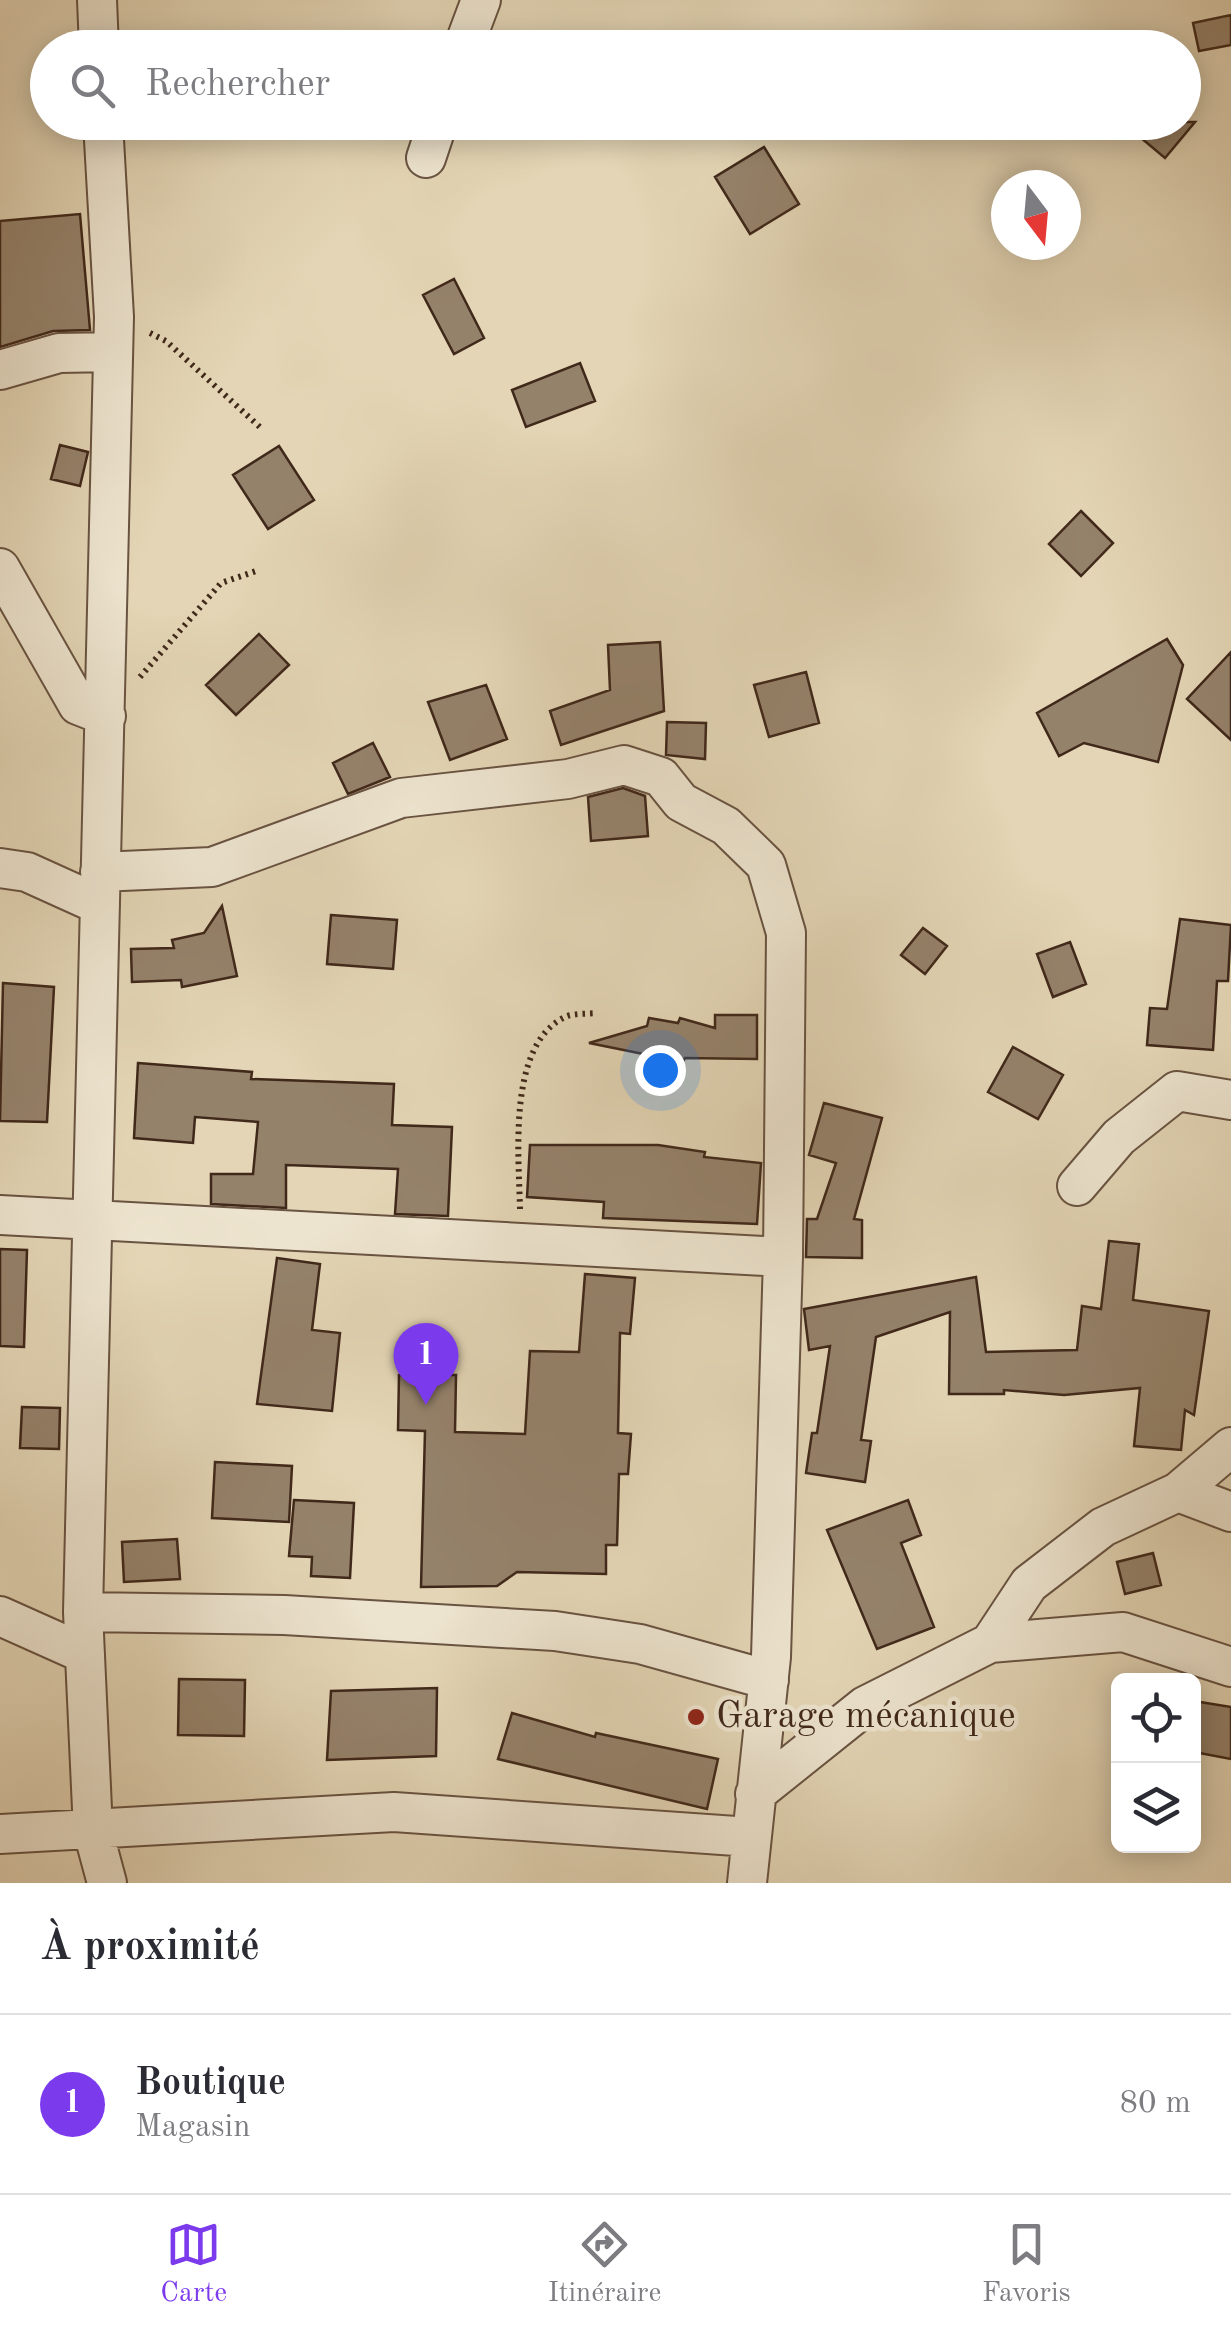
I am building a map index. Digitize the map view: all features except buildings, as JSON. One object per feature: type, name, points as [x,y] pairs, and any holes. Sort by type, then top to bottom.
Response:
[{"type":"street","points":[[97,0],[98,30]]},
{"type":"street","points":[[470,30],[481,0]]},
{"type":"street","points":[[104,140],[114,334],[89,1217],[83,1612],[93,1831],[107,1883]]},
{"type":"street","points":[[0,370],[114,334]]},
{"type":"street","points":[[0,568],[78,705],[106,716]]},
{"type":"street","points":[[0,868],[100,888],[212,867],[401,798],[568,779],[624,766],[661,777],[681,802],[726,826],[766,865],[786,932],[783,1257],[768,1680],[747,1883]]},
{"type":"street","points":[[1077,1186],[1119,1137],[1177,1091],[1231,1100]]},
{"type":"street","points":[[0,1214],[783,1257]]},
{"type":"street","points":[[990,1643],[1029,1584],[1103,1527],[1178,1492],[1231,1447]]},
{"type":"street","points":[[1178,1492],[1231,1512]]},
{"type":"street","points":[[83,1612],[284,1615],[554,1631],[640,1644],[768,1680]]},
{"type":"street","points":[[0,1616],[85,1654]]},
{"type":"street","points":[[755,1794],[865,1706],[990,1643],[1123,1632],[1231,1667]]},
{"type":"street","points":[[0,1834],[394,1812],[750,1837]]},
{"type":"path","points":[[114,334],[166,341],[262,429]]},
{"type":"path","points":[[106,716],[221,583],[259,570]]},
{"type":"path","points":[[520,1240],[518,1111],[531,1052],[565,1017],[596,1013]]},
{"type":"place","name":"Boutique","points":[[426,1405]]},
{"type":"place","name":"Garage mécanique","points":[[696,1717]]}]
